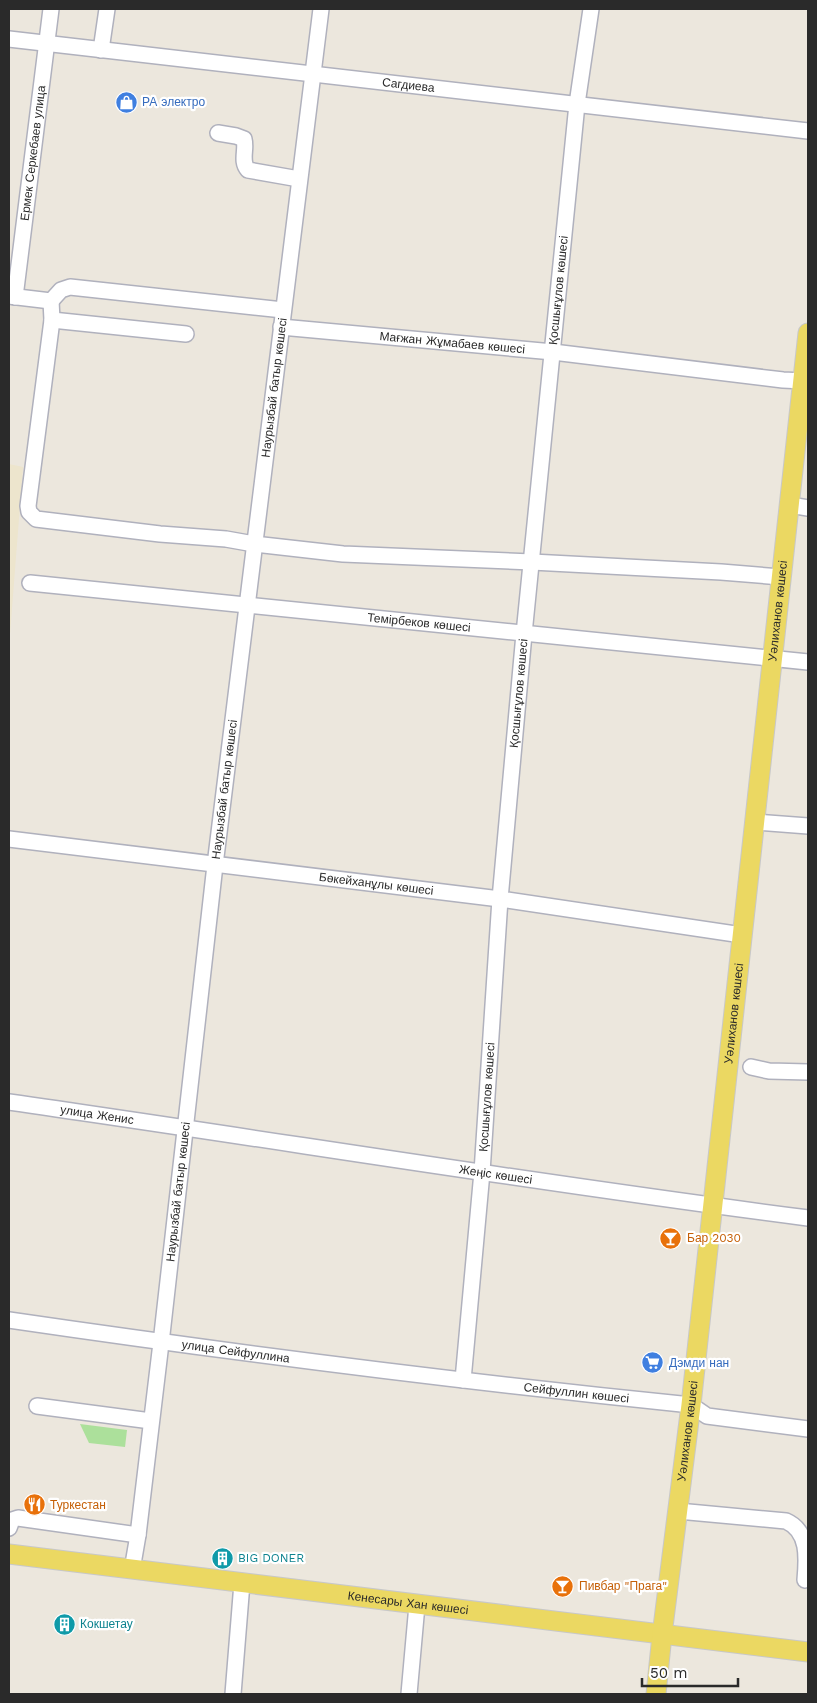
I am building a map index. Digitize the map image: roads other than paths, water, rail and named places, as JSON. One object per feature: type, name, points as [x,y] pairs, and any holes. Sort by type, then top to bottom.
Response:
[{"type":"main road","name":"Уәлиханов көшесі","points":[[656,1694],[691,1405],[808,333]]},
{"type":"main road","name":"Кенесары Хан көшесі","points":[[9,1554],[808,1652]]},
{"type":"street","name":"Ермек Серкебаев улица","points":[[12,297],[51,9]]},
{"type":"street","points":[[101,50],[107,9]]},
{"type":"street","name":"Наурызбай батыр көшесі","points":[[132,1570],[138,1535],[161,1343],[215,865],[321,9]]},
{"type":"street","name":"Қосшығұлов көшесі","points":[[463,1380],[482,1172],[500,899],[524,634],[578,104],[590,9]]},
{"type":"street","name":"Сагдиева","points":[[9,39],[808,131]]},
{"type":"street","points":[[218,133],[244,139],[246,143],[244,164],[248,170],[300,179]]},
{"type":"street","points":[[283,310],[70,287],[61,290],[51,302],[52,320],[28,506],[32,516],[41,521],[226,539],[343,554],[532,562],[781,577]]},
{"type":"street","points":[[12,297],[51,302]]},
{"type":"street","points":[[52,320],[186,334]]},
{"type":"street","name":"Мағжан Жұмабаев көшесі","points":[[281,327],[553,352],[803,381]]},
{"type":"street","points":[[790,506],[808,508]]},
{"type":"street","name":"Темірбеков көшесі","points":[[30,583],[773,660],[808,662]]},
{"type":"street","points":[[754,822],[808,826]]},
{"type":"street","name":"Бөкейханұлы көшесі","points":[[9,838],[500,899],[742,935]]},
{"type":"street","points":[[750,1067],[808,1072]]},
{"type":"street","name":"улица Женис","points":[[9,1102],[185,1127]]},
{"type":"street","name":"Жеңіс көшесі","points":[[185,1127],[482,1172],[808,1218]]},
{"type":"street","name":"улица Сейфуллина","points":[[9,1320],[161,1343],[463,1380]]},
{"type":"street","name":"Сейфуллин көшесі","points":[[463,1380],[691,1405]]},
{"type":"street","points":[[691,1405],[707,1416],[808,1429]]},
{"type":"street","points":[[37,1406],[151,1421]]},
{"type":"street","points":[[678,1511],[786,1521],[793,1524],[799,1529],[802,1536],[806,1565],[805,1580]]},
{"type":"street","points":[[9,1528],[12,1520],[18,1518],[138,1535]]},
{"type":"street","points":[[233,1694],[242,1583]]},
{"type":"street","points":[[408,1694],[418,1605]]},
{"type":"place","name":"РА электро","points":[[126,102]]},
{"type":"place","name":"Бар 2030","points":[[671,1238]]},
{"type":"place","name":"Дэмди нан","points":[[653,1363]]},
{"type":"place","name":"Туркестан","points":[[34,1505]]},
{"type":"place","name":"BIG DONER","points":[[222,1558]]},
{"type":"place","name":"Пивбар \"Прага\"","points":[[563,1586]]},
{"type":"place","name":"Кокшетау","points":[[64,1624]]}]
